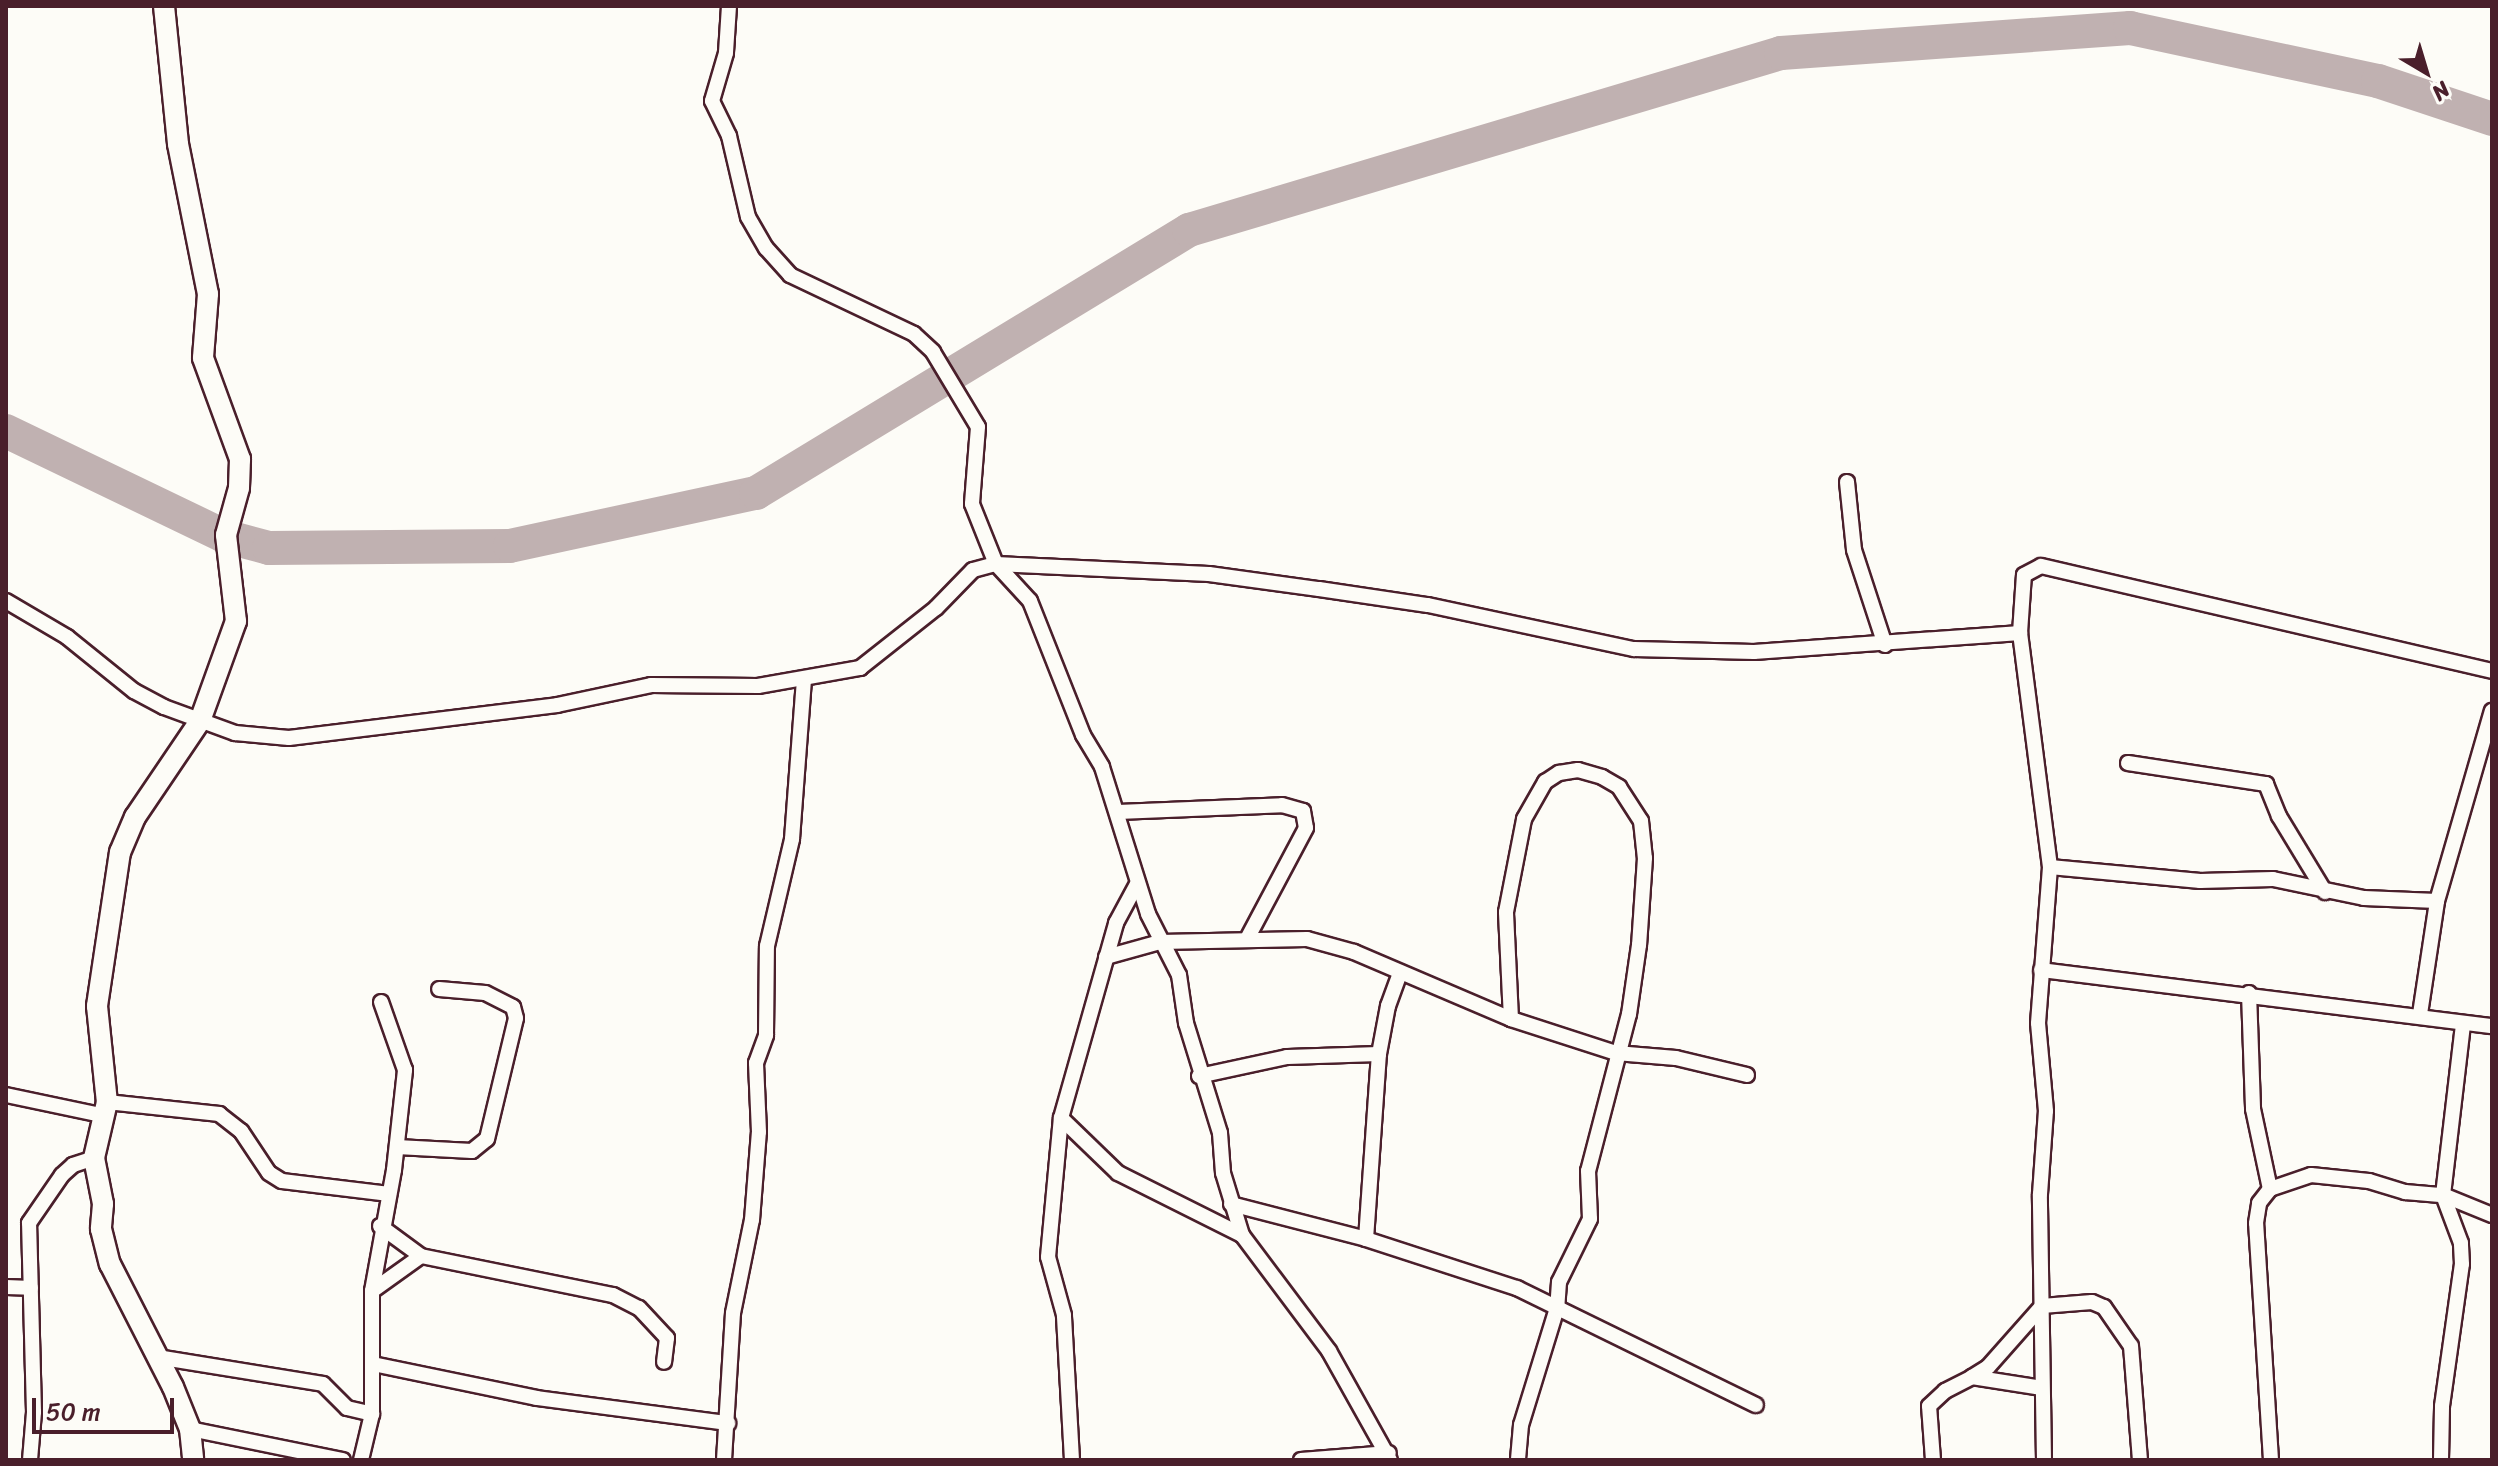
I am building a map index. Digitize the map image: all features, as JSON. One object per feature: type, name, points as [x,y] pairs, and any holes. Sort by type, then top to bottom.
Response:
[{"type":"street","points":[[164,6],[178,144],[208,294],[203,358],[242,473],[226,535],[236,621],[200,721],[150,793],[120,852],[97,1006],[104,1108],[94,1158],[103,1204],[101,1229],[110,1264],[190,1429],[193,1460]]},
{"type":"street","points":[[729,6],[726,53],[712,101],[729,136],[748,217],[790,275],[914,334],[933,352],[978,427],[972,504],[996,564],[1030,601],[1118,812],[1137,884],[1160,942],[1179,975],[1199,1076],[1220,1133],[1231,1204],[1242,1235],[1329,1351],[1390,1457],[1301,1460]]},
{"type":"street","points":[[1847,482],[1854,550],[1885,645]]},
{"type":"street","points":[[6,601],[67,637],[134,691],[200,721],[246,735],[321,738],[443,716],[557,705],[651,685],[758,686],[804,679],[869,663],[973,570],[996,564],[1209,574],[1428,605],[1634,649],[1754,652],[2020,633]]},
{"type":"street","points":[[2044,1460],[2040,1194],[2046,1111],[2038,1023],[2050,867],[2020,633],[2024,575],[2041,566],[2492,671]]},
{"type":"street","points":[[724,1460],[733,1313],[754,1206],[759,1132],[756,1063],[766,1035],[767,946],[792,839],[804,679]]},
{"type":"street","points":[[2420,1014],[2437,901],[2492,711]]},
{"type":"street","points":[[2128,763],[2266,784],[2279,816],[2325,892]]},
{"type":"street","points":[[1511,1019],[1506,912],[1524,819],[1545,782],[1559,773],[1578,770],[1602,777],[1631,801],[1644,837],[1639,945],[1629,1014],[1616,1053],[1588,1171],[1590,1219],[1566,1260],[1557,1308],[1527,1402],[1518,1460]]},
{"type":"street","points":[[1118,812],[1282,805],[1303,811],[1306,828],[1247,939]]},
{"type":"street","points":[[2050,867],[2200,881],[2273,879],[2325,892],[2437,901]]},
{"type":"street","points":[[1072,1460],[1064,1315],[1048,1257],[1061,1118],[1120,913],[1137,884]]},
{"type":"street","points":[[1106,957],[1160,942],[1307,939],[1354,952],[1511,1019],[1616,1053],[1676,1058],[1747,1075]]},
{"type":"street","points":[[2041,970],[2420,1014],[2463,1026],[2492,1026]]},
{"type":"street","points":[[1366,1239],[1379,1054],[1400,973]]},
{"type":"street","points":[[397,1147],[472,1151],[487,1139],[516,1018],[513,1007],[485,993],[439,989]]},
{"type":"street","points":[[2249,993],[2253,1109],[2270,1189]]},
{"type":"street","points":[[361,1460],[372,1414],[372,1291],[380,1226],[397,1147],[403,1057],[381,1002]]},
{"type":"street","points":[[2441,1460],[2442,1406],[2462,1264],[2461,1243],[2443,1195],[2463,1026]]},
{"type":"street","points":[[1199,1076],[1287,1057],[1379,1054]]},
{"type":"street","points":[[6,1095],[104,1108],[219,1114],[241,1131],[269,1173],[282,1181],[389,1194]]},
{"type":"street","points":[[1061,1118],[1118,1173],[1242,1235]]},
{"type":"street","points":[[30,1460],[34,1412],[29,1358],[29,1223],[35,1207],[73,1165],[94,1158]]},
{"type":"street","points":[[2271,1460],[2256,1223],[2259,1203],[2270,1189],[2311,1175],[2443,1195],[2492,1215]]},
{"type":"street","points":[[1231,1204],[1366,1239],[1517,1288],[1756,1405]]},
{"type":"street","points":[[380,1226],[421,1256],[621,1298],[639,1308],[667,1338],[664,1362]]},
{"type":"street","points":[[372,1291],[421,1256]]},
{"type":"street","points":[[6,1287],[31,1288]]},
{"type":"street","points":[[1933,1460],[1929,1406],[1988,1367],[2042,1306],[2092,1302],[2104,1307],[2124,1331],[2131,1346],[2140,1460]]},
{"type":"street","points":[[157,1357],[323,1384],[347,1408],[372,1414]]},
{"type":"street","points":[[373,1364],[537,1398],[728,1423]]},
{"type":"street","points":[[1972,1377],[2042,1388]]},
{"type":"street","points":[[190,1429],[343,1460]]},
{"type":"waterway","points":[[6,431],[224,536],[269,548],[510,546],[756,493],[1189,230],[1781,53],[2130,28],[2378,81],[2492,119]]}]
